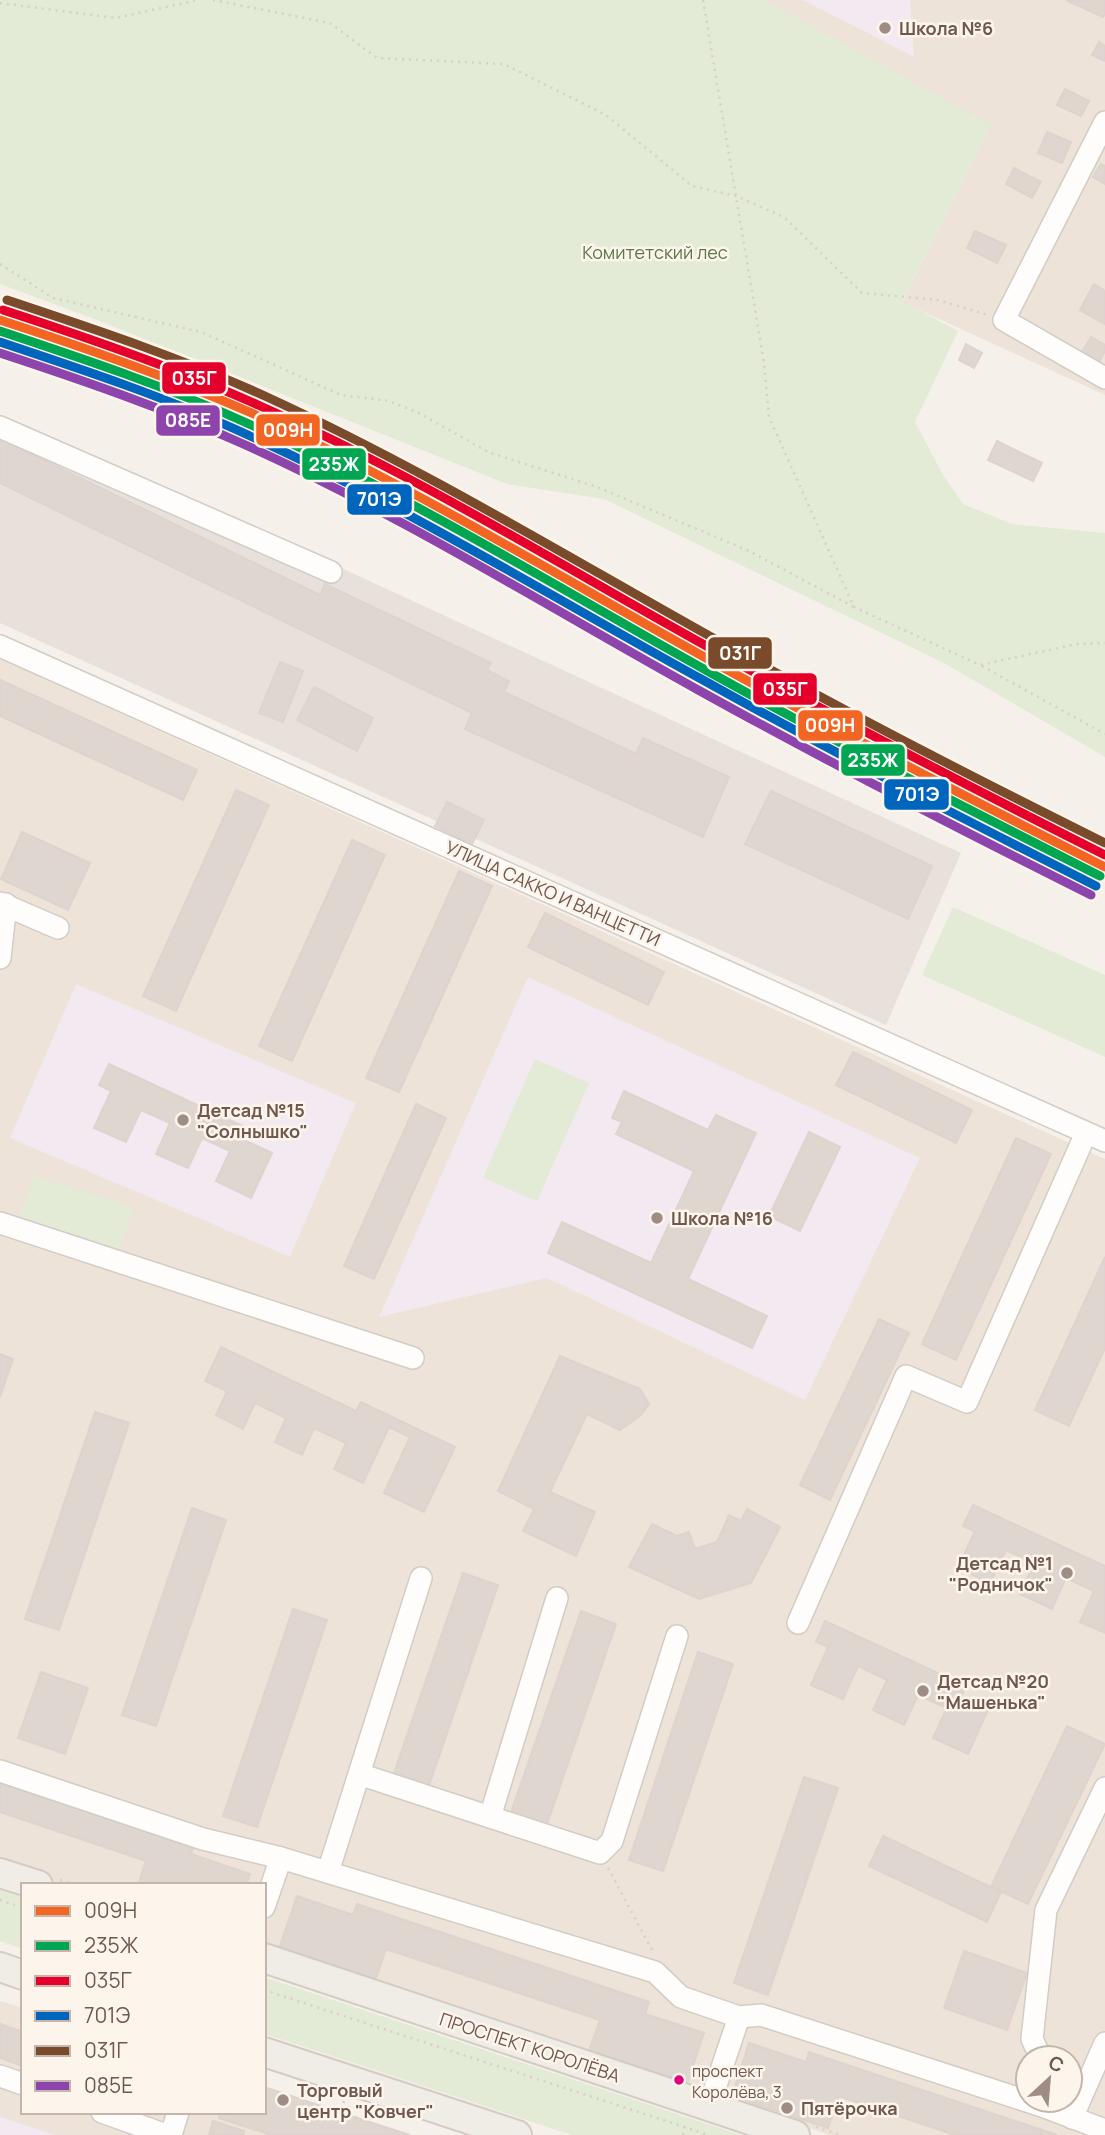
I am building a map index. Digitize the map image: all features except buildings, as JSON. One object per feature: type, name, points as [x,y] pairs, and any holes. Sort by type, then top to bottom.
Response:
[{"type":"main road","points":[[0,1872],[32,1883]]},
{"type":"main road","name":"ПРОСПЕКТ КОРОЛЁВА","points":[[266,1959],[796,2135]]},
{"type":"main road","points":[[0,1967],[21,1974]]},
{"type":"main road","points":[[266,2053],[517,2135]]},
{"type":"street","points":[[1105,122],[1004,320],[1105,378]]},
{"type":"street","points":[[0,427],[331,572]]},
{"type":"street","name":"УЛИЦА САККО И ВАНЦЕТТИ","points":[[0,646],[1096,1137]]},
{"type":"street","points":[[0,958],[3,904],[58,928]]},
{"type":"street","points":[[798,1623],[906,1376],[967,1402],[1096,1137]]},
{"type":"street","points":[[0,1223],[413,1358]]},
{"type":"street","points":[[328,1872],[421,1578]]},
{"type":"street","points":[[490,1817],[557,1598]]},
{"type":"street","points":[[359,1774],[600,1853],[612,1841],[677,1636]]},
{"type":"street","points":[[0,1771],[203,1839],[281,1858],[655,1972],[681,1997],[739,2017],[761,2015],[1014,2097]]},
{"type":"street","points":[[1034,2044],[1032,2039],[1046,1910],[1105,1788]]},
{"type":"street","points":[[266,1901],[281,1858]]},
{"type":"street","points":[[709,2106],[739,2017]]},
{"type":"street","points":[[1084,2080],[1105,2043]]},
{"type":"street","points":[[0,2076],[21,2083]]},
{"type":"street","points":[[108,2114],[168,2135],[177,2114]]},
{"type":"street","points":[[1077,2114],[1105,2130]]},
{"type":"path","points":[[0,3],[116,18],[198,0]]},
{"type":"path","points":[[214,0],[330,23],[377,58],[504,64],[606,115],[692,186],[736,196],[784,217],[862,293],[938,300],[1004,320]]},
{"type":"path","points":[[703,0],[764,363],[769,416],[854,607]]},
{"type":"path","points":[[0,264],[53,298],[201,331],[341,395],[389,401],[419,413],[488,452],[597,487],[749,551],[854,607],[980,664],[1105,734]]},
{"type":"path","points":[[980,664],[1077,643],[1105,643]]},
{"type":"path","points":[[600,1853],[660,1965],[660,1976]]},
{"type":"path","points":[[0,1900],[21,1907]]},
{"type":"path","points":[[266,1991],[709,2135]]},
{"type":"path","points":[[345,2100],[340,2112],[366,2120]]},
{"type":"path","points":[[683,2135],[685,2127]]},
{"type":"shaded area","points":[[763,0],[1105,0],[1105,395],[902,302],[990,126]]},
{"type":"shaded area","name":"Школа №6","points":[[803,0],[910,0],[914,57]]},
{"type":"shaded area","points":[[0,415],[339,567],[961,853],[886,1025],[0,623]]},
{"type":"shaded area","points":[[0,659],[1105,1159],[1105,2135],[830,2135],[266,1951],[266,1883],[58,1883],[0,1864]]},
{"type":"shaded area","name":"Школа №16","points":[[528,977],[920,1158],[805,1400],[547,1278],[379,1317]]},
{"type":"shaded area","name":"Детсад №15 \"Солнышко\"","points":[[76,984],[356,1103],[290,1257],[10,1138]]},
{"type":"shaded area","points":[[0,2001],[21,2007],[21,2114],[266,2114],[266,2088],[412,2135],[0,2135]]},
{"type":"shaded area","points":[[0,2117],[55,2135],[0,2135]]},
{"type":"green space","name":"Комитетский лес","points":[[0,0],[764,0],[991,125],[902,301],[958,331],[915,422],[943,475],[963,504],[1012,524],[1105,533],[1105,757],[944,663],[604,499],[507,484],[97,320],[0,284]]},
{"type":"green space","points":[[953,907],[1105,975],[1105,1057],[922,975]]},
{"type":"green space","points":[[535,1059],[589,1083],[537,1201],[483,1178]]},
{"type":"green space","points":[[33,1176],[133,1207],[120,1249],[20,1219]]},
{"type":"green space","points":[[0,1888],[21,1895],[21,1948],[0,1941]]},
{"type":"green space","points":[[266,1978],[740,2135],[572,2135],[266,2034]]},
{"type":"transit line","name":"031Г","points":[[7,300],[203,369],[325,425],[440,484],[817,695],[1105,843]]},
{"type":"transit line","name":"035Г","points":[[3,310],[227,391],[377,462],[816,706],[1105,855]]},
{"type":"transit line","name":"009Н","points":[[0,320],[193,388],[315,443],[488,534],[812,716],[1105,867]]},
{"type":"transit line","name":"235Ж","points":[[0,331],[188,398],[309,452],[483,543],[808,725],[1100,876]]},
{"type":"transit line","name":"701Э","points":[[0,342],[157,397],[248,435],[306,463],[478,553],[800,733],[1096,886]]},
{"type":"transit line","name":"085Е","points":[[0,353],[152,406],[212,430],[300,471],[473,562],[797,744],[1091,895]]},
{"type":"place","name":"Школа №6","points":[[885,28]]},
{"type":"place","name":"Детсад №15 \"Солнышко\"","points":[[183,1120]]},
{"type":"place","name":"Школа №16","points":[[657,1218]]},
{"type":"place","name":"Детсад №1 \"Родничок\"","points":[[1067,1573]]},
{"type":"place","name":"Детсад №20 \"Машенька\"","points":[[923,1691]]},
{"type":"place","name":"проспект Королёва, 3","points":[[679,2080]]},
{"type":"place","name":"Торговый центр \"Ковчег\"","points":[[283,2100]]},
{"type":"place","name":"Пятёрочка","points":[[787,2108]]}]
